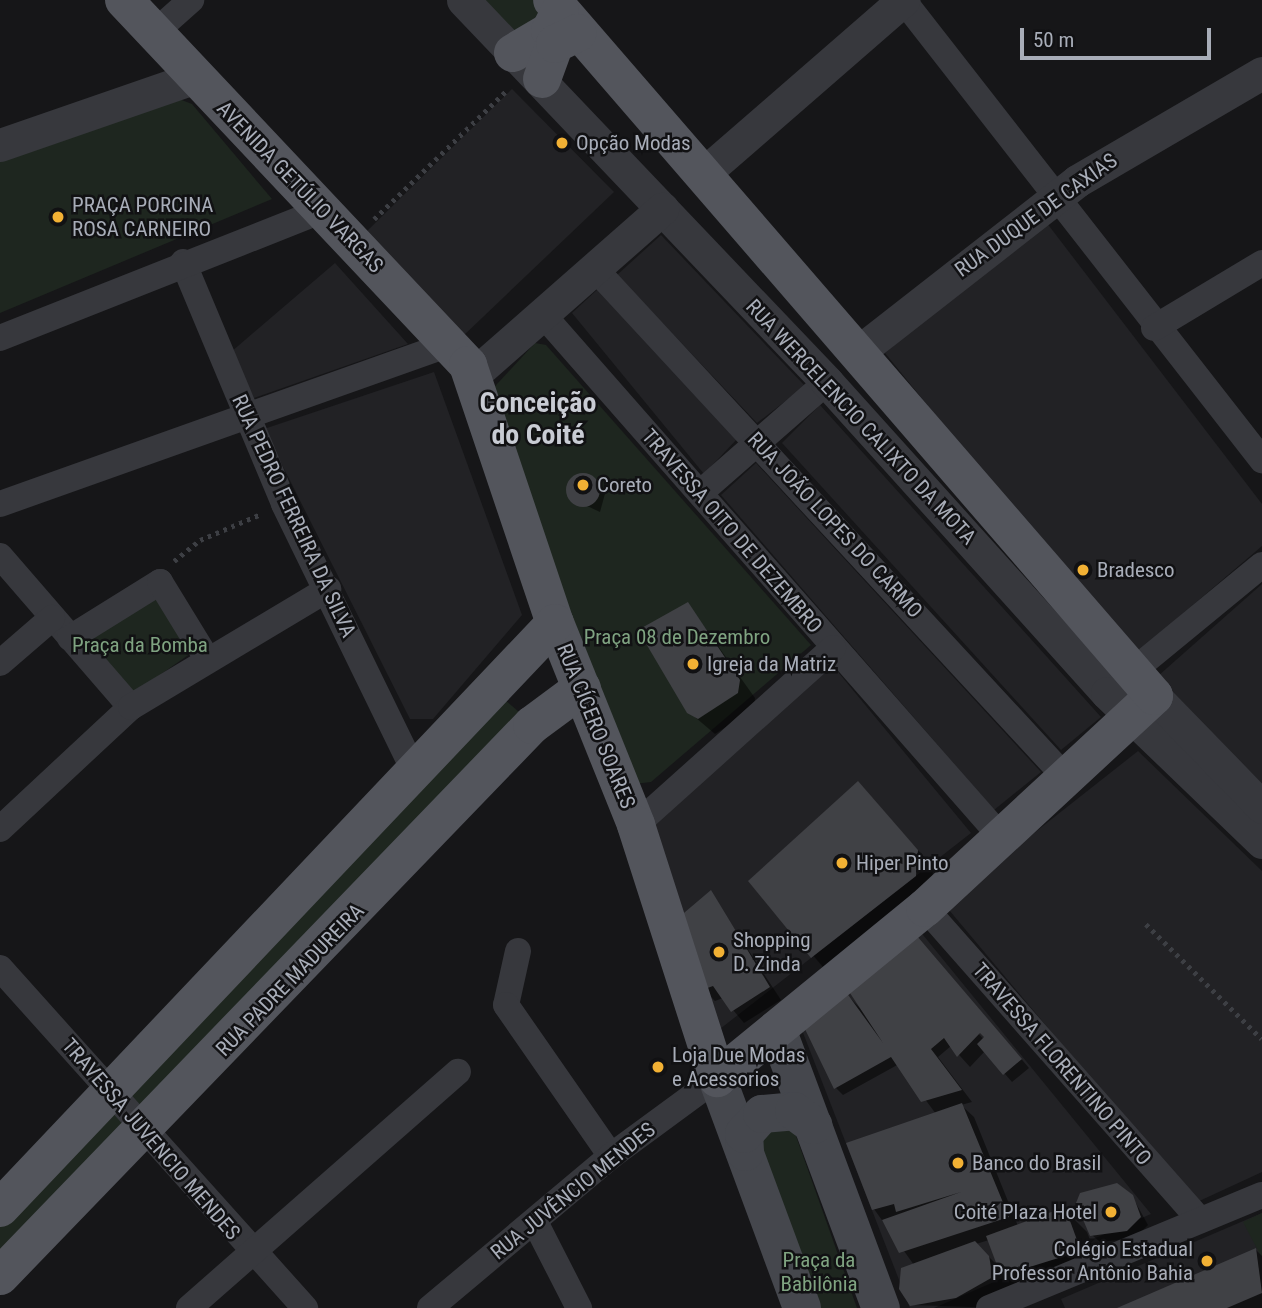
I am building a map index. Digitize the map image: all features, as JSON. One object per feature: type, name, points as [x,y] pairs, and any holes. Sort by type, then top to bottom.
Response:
[{"type":"main road","name":"AVENIDA GETÚLIO VARGAS","points":[[124,0],[321,211],[450,344],[473,375]]},
{"type":"main road","points":[[528,67],[564,14]]},
{"type":"main road","name":"RUA WERCELENCIO CALIXTO DA MOTA","points":[[564,14],[857,353],[1132,695]]},
{"type":"main road","name":"RUA CÍCERO SOARES","points":[[473,375],[555,623],[636,825],[717,1078]]},
{"type":"main road","points":[[0,1208],[107,1089],[555,623]]},
{"type":"main road","points":[[490,688],[518,695],[532,724]]},
{"type":"main road","name":"RUA PADRE MADUREIRA","points":[[0,1276],[144,1131],[532,724],[582,688]]},
{"type":"main road","points":[[802,1308],[717,1078],[925,908],[1069,780],[1132,695]]},
{"type":"main road","points":[[777,1029],[881,1308]]},
{"type":"main road","points":[[746,1152],[744,1134],[762,1114],[794,1111],[813,1125]]},
{"type":"street","points":[[154,33],[191,0]]},
{"type":"street","name":"RUA WERCELENCIO CALIXTO DA MOTA","points":[[463,0],[827,382],[1132,695],[1262,842]]},
{"type":"street","points":[[702,175],[903,0],[1154,328],[1262,460]]},
{"type":"street","name":"RUA DUQUE DE CAXIAS","points":[[857,353],[1053,198],[1262,73]]},
{"type":"street","points":[[0,145],[196,77]]},
{"type":"street","points":[[473,375],[598,272],[662,209]]},
{"type":"street","points":[[0,338],[183,262],[321,211]]},
{"type":"street","name":"RUA PEDRO FERREIRA DA SILVA","points":[[183,262],[246,419],[284,504],[328,589],[413,768]]},
{"type":"street","points":[[1154,328],[1262,263]]},
{"type":"street","name":"RUA JOÃO LOPES DO CARMO","points":[[598,272],[759,442],[1069,780]]},
{"type":"street","name":"TRAVESSA OITO DE DEZEMBRO","points":[[545,317],[1003,839]]},
{"type":"street","points":[[0,504],[246,419],[450,344]]},
{"type":"street","points":[[700,493],[827,382]]},
{"type":"street","points":[[0,556],[131,707]]},
{"type":"street","points":[[1132,695],[1262,565]]},
{"type":"street","points":[[70,638],[160,582],[206,657]]},
{"type":"street","points":[[0,829],[131,707],[206,657],[328,589]]},
{"type":"street","points":[[0,663],[52,618]]},
{"type":"street","points":[[636,825],[833,648]]},
{"type":"street","name":"RUA WERCELENCIO CALIXTO DA MOTA","points":[[1132,695],[1262,807]]},
{"type":"street","name":"TRAVESSA FLORENTINO PINTO","points":[[925,908],[1199,1220]]},
{"type":"street","points":[[518,951],[506,1006],[611,1156]]},
{"type":"street","name":"TRAVESSA JUVENCIO MENDES","points":[[2,975],[107,1089],[251,1253],[305,1308]]},
{"type":"street","points":[[189,1308],[458,1072]]},
{"type":"street","name":"RUA JUVÊNCIO MENDES","points":[[430,1308],[611,1156],[717,1078]]},
{"type":"street","points":[[989,1308],[1262,1195]]},
{"type":"street","points":[[535,1222],[579,1308]]},
{"type":"path","points":[[351,241],[528,67]]},
{"type":"path","points":[[160,582],[168,566],[200,540],[284,504]]},
{"type":"path","points":[[1146,924],[1262,1039]]},
{"type":"shaded area","points":[[512,89],[614,192],[462,337],[365,233]]},
{"type":"shaded area","points":[[1043,218],[1262,504],[1262,546],[1132,657],[885,353]]},
{"type":"shaded area","points":[[661,235],[805,386],[757,423],[617,275]]},
{"type":"shaded area","points":[[335,263],[408,344],[254,398],[231,352]]},
{"type":"shaded area","points":[[598,289],[737,439],[704,474],[572,313]]},
{"type":"shaded area","points":[[434,372],[522,615],[433,719],[410,719],[264,429]]},
{"type":"shaded area","points":[[820,405],[1101,717],[1061,750],[782,443]]},
{"type":"shaded area","points":[[756,463],[1041,772],[994,810],[721,495]]},
{"type":"shaded area","points":[[1262,584],[1262,789],[1158,676]]},
{"type":"shaded area","points":[[833,666],[971,833],[720,1029],[643,822]]},
{"type":"shaded area","points":[[1138,751],[1262,871],[1262,1172],[1195,1203],[944,904]]},
{"type":"shaded area","points":[[919,930],[1151,1214],[934,1308],[910,1308],[800,1025]]},
{"type":"shaded area","name":"Colégio Estadual Professor Antônio Bahia","points":[[1262,1213],[1262,1308],[1065,1308],[1061,1299]]},
{"type":"green space","points":[[477,0],[537,0],[551,17],[525,42]]},
{"type":"green space","points":[[179,99],[192,104],[272,199],[0,313],[0,158]]},
{"type":"green space","name":"Praça 08 de Dezembro","points":[[535,343],[546,345],[811,645],[651,782],[634,784],[485,397]]},
{"type":"green space","name":"Praça da Bomba","points":[[155,593],[194,651],[130,696],[80,640]]},
{"type":"green space","points":[[498,694],[526,718],[144,1118],[118,1088]]},
{"type":"green space","points":[[106,1105],[132,1131],[0,1259],[0,1222]]},
{"type":"green space","name":"Praça da Babilônia","points":[[791,1122],[857,1308],[807,1308],[749,1143]]},
{"type":"green space","points":[[1262,1213],[1262,1258],[1243,1222]]},
{"type":"building","name":"Coreto","points":[[583,473],[595,478],[600,490],[595,502],[583,507],[571,502],[566,490],[571,478]]},
{"type":"building","name":"Igreja da Matriz","points":[[688,602],[740,680],[738,693],[698,719],[687,713],[638,630]]},
{"type":"building","name":"Hiper Pinto","points":[[858,781],[918,850],[916,876],[811,958],[748,881]]},
{"type":"building","name":"Shopping D. Zinda","points":[[711,890],[770,987],[731,1012],[713,986],[702,990],[678,918]]},
{"type":"building","points":[[917,936],[1022,1059],[1003,1075],[977,1044],[984,1037],[980,1033],[957,1057],[944,1038],[931,1049],[962,1090],[921,1102],[891,1057],[834,1089],[803,1025],[846,992],[883,1043],[848,990]]},
{"type":"building","points":[[962,1103],[1009,1217],[899,1253],[882,1220],[961,1192],[896,1212],[894,1204],[872,1210],[846,1143]]},
{"type":"building","name":"Coité Plaza Hotel","points":[[1117,1183],[1133,1195],[1141,1217],[1127,1231],[1090,1236],[1076,1203],[1080,1193]]},
{"type":"building","points":[[1065,1207],[1081,1251],[1001,1276],[986,1236]]},
{"type":"building","points":[[975,1241],[989,1256],[993,1277],[956,1298],[910,1306],[899,1289],[901,1268]]},
{"type":"building","points":[[1256,1248],[1262,1293],[1227,1308],[1117,1308]]},
{"type":"place","name":"Opção Modas","points":[[562,143]]},
{"type":"place","name":"PRAÇA PORCINA ROSA CARNEIRO","points":[[58,217]]},
{"type":"place","name":"Coreto","points":[[583,485]]},
{"type":"place","name":"Bradesco","points":[[1083,570]]},
{"type":"place","name":"Igreja da Matriz","points":[[693,664]]},
{"type":"place","name":"Hiper Pinto","points":[[842,863]]},
{"type":"place","name":"Shopping D. Zinda","points":[[719,952]]},
{"type":"place","name":"Loja Due Modas e Acessorios","points":[[658,1067]]},
{"type":"place","name":"Banco do Brasil","points":[[958,1163]]},
{"type":"place","name":"Coité Plaza Hotel","points":[[1111,1212]]},
{"type":"place","name":"Colégio Estadual Professor Antônio Bahia","points":[[1207,1261]]},
{"type":"district","name":"Conceição do Coité","points":[[538,419]]}]
